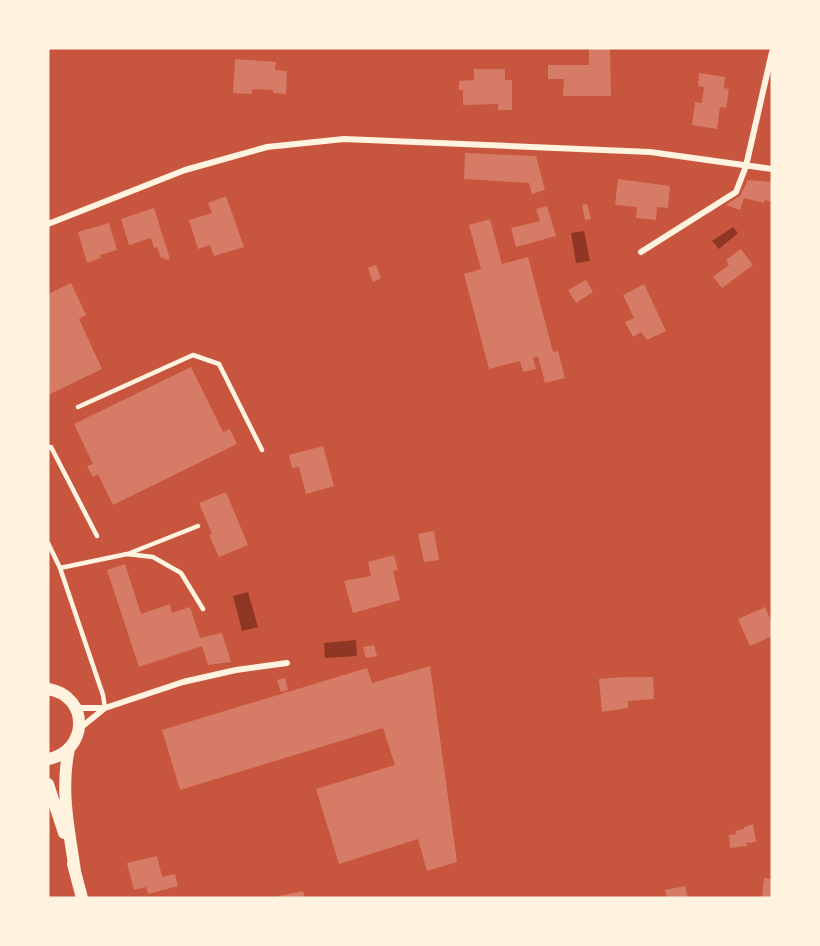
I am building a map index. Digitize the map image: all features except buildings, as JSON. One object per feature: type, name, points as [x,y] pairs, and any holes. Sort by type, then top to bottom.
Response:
[{"type":"main road","points":[[48,759],[69,749],[79,729],[75,708],[61,693],[49,688]]},
{"type":"main road","points":[[69,749],[64,771],[75,871]]},
{"type":"main road","points":[[48,784],[82,898]]},
{"type":"street","points":[[641,252],[736,192],[746,165],[772,52]]},
{"type":"street","points":[[48,225],[185,170],[267,147],[344,139],[650,152],[772,169]]},
{"type":"street","points":[[75,708],[105,708],[183,682],[236,670],[287,663]]},
{"type":"street","points":[[79,729],[105,708]]},
{"type":"lane","points":[[78,407],[193,355],[219,364],[262,450]]},
{"type":"lane","points":[[48,448],[51,447],[98,536]]},
{"type":"lane","points":[[60,568],[127,554],[198,526]]},
{"type":"lane","points":[[48,543],[60,568],[103,695],[105,708]]},
{"type":"lane","points":[[127,554],[153,557],[181,573],[204,609]]},
{"type":"shaded area","points":[[733,227],[738,233],[719,249],[712,241]]},
{"type":"shaded area","points":[[584,231],[590,261],[576,263],[571,233]]},
{"type":"shaded area","points":[[248,592],[258,627],[242,631],[233,596]]},
{"type":"shaded area","points":[[356,640],[357,656],[325,658],[324,643]]}]
